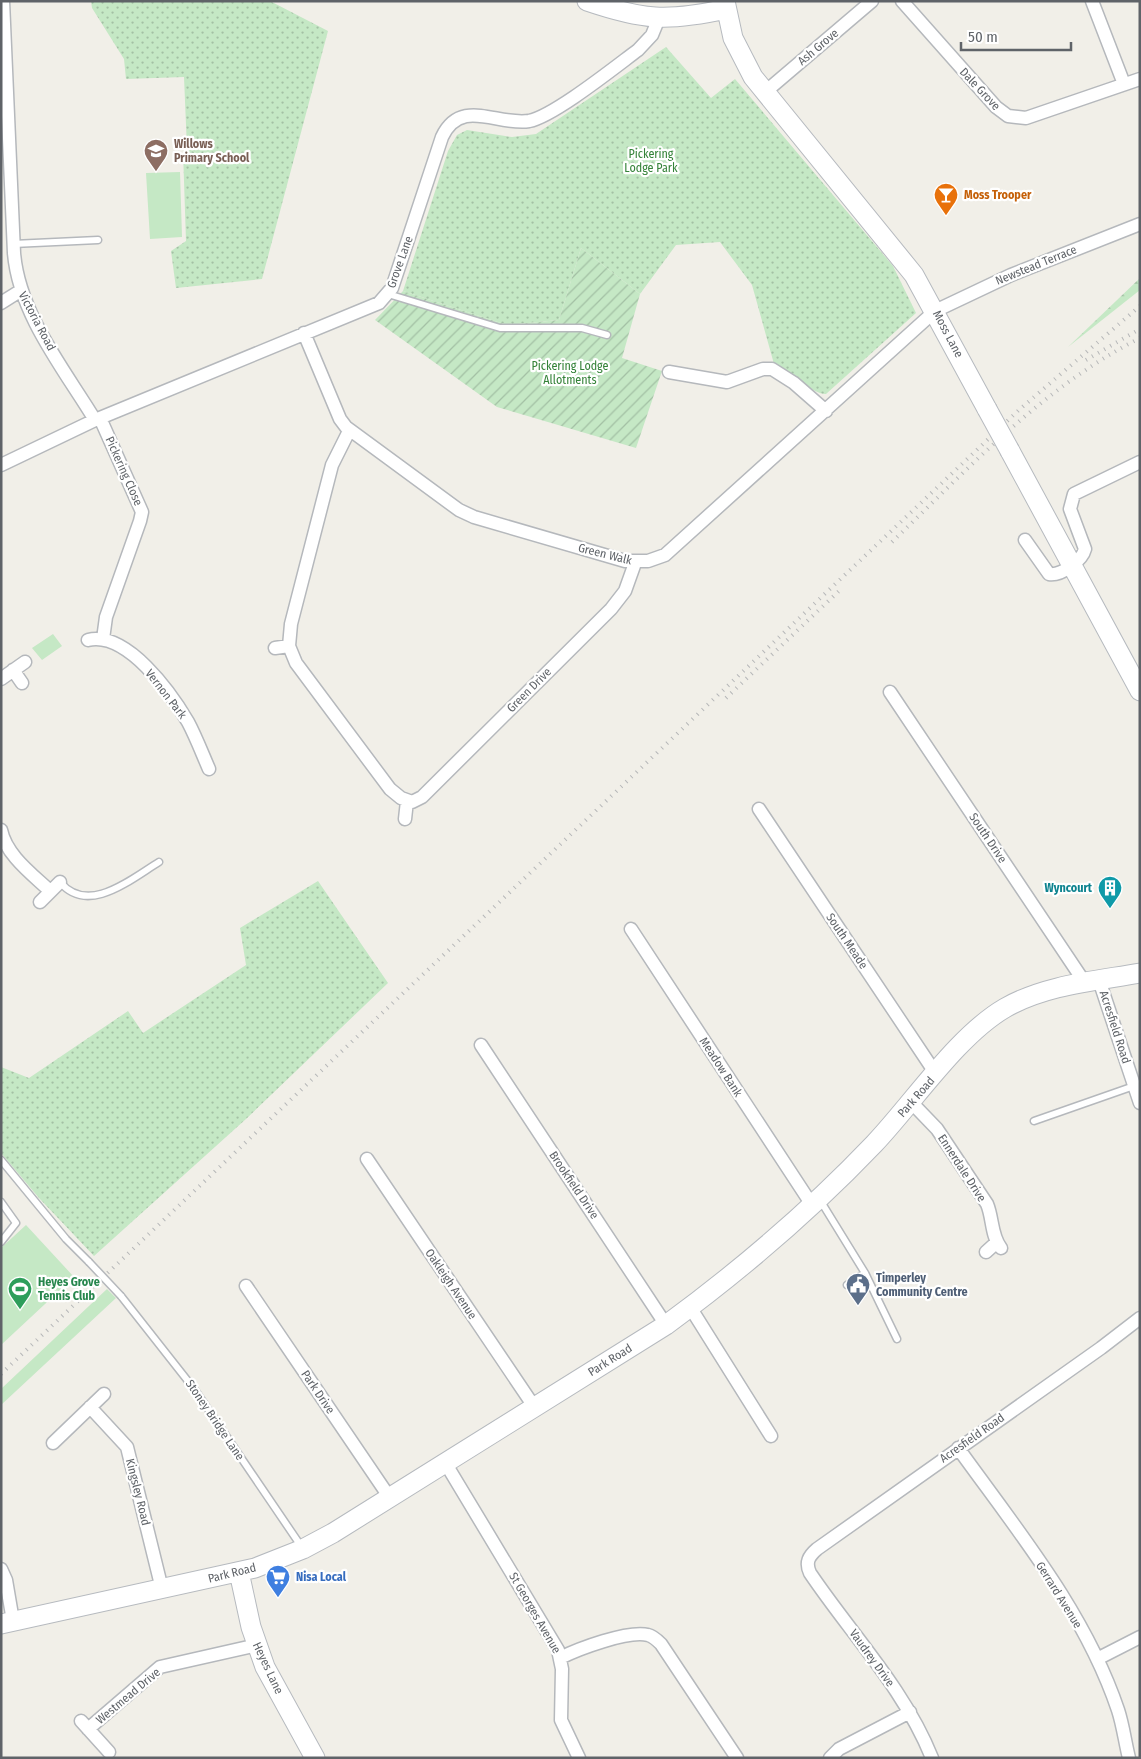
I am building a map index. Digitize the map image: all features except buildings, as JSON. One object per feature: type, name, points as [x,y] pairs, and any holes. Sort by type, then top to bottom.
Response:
[{"type":"main road","points":[[586,1],[629,15],[659,18],[697,16],[725,5]]},
{"type":"main road","name":"Moss Lane","points":[[725,5],[738,50],[764,93],[895,249],[920,284],[1140,691]]},
{"type":"main road","name":"Park Road","points":[[7,1623],[239,1572],[303,1549],[446,1464],[690,1307],[737,1270],[816,1202],[874,1144],[973,1032],[1005,1008],[1043,992],[1140,973]]},
{"type":"main road","name":"Heyes Lane","points":[[239,1572],[257,1645],[274,1683],[315,1758]]},
{"type":"street","name":"Victoria Road","points":[[4,1],[15,270],[20,291],[33,317],[98,419]]},
{"type":"street","name":"Ash Grove","points":[[764,93],[872,1]]},
{"type":"street","name":"Dale Grove","points":[[902,1],[996,107],[1008,116],[1026,118],[1140,79]]},
{"type":"street","points":[[1092,1],[1124,84]]},
{"type":"street","name":"Grove Lane","points":[[1,465],[98,419],[371,306],[388,294],[395,281],[442,137],[450,124],[467,116],[520,121],[540,117],[638,50],[652,36],[659,18]]},
{"type":"street","name":"Newstead Terrace","points":[[935,311],[1011,275],[1140,224]]},
{"type":"street","points":[[1,302],[20,291]]},
{"type":"street","name":"Green Walk","points":[[304,333],[340,419],[350,431],[464,513],[611,558],[635,562],[654,560],[665,555],[935,311]]},
{"type":"street","points":[[669,372],[728,382],[763,369],[772,369],[794,383],[826,410]]},
{"type":"street","name":"Pickering Close","points":[[98,419],[142,512],[106,617],[103,639]]},
{"type":"street","points":[[350,431],[332,465],[290,624],[289,646],[296,663],[390,789],[407,801],[405,819]]},
{"type":"street","points":[[1025,540],[1049,574],[1056,574],[1071,565],[1081,558],[1085,549],[1070,509],[1074,494],[1140,462]]},
{"type":"street","name":"Green Drive","points":[[407,801],[412,802],[422,797],[611,609],[625,591],[635,562]]},
{"type":"street","name":"Vernon Park","points":[[88,640],[103,639],[125,649],[161,684],[189,724],[209,768]]},
{"type":"street","points":[[275,648],[289,646]]},
{"type":"street","points":[[1,679],[25,662]]},
{"type":"street","points":[[13,670],[22,683]]},
{"type":"street","name":"South Drive","points":[[890,692],[1092,981]]},
{"type":"street","name":"South Meade","points":[[759,809],[936,1074]]},
{"type":"street","points":[[1,830],[13,854],[50,891]]},
{"type":"street","points":[[40,902],[60,882]]},
{"type":"street","name":"Meadow Bank","points":[[630,929],[816,1202]]},
{"type":"street","name":"Acresfield Road","points":[[1092,981],[1140,1103]]},
{"type":"street","name":"Brookfield Drive","points":[[481,1045],[666,1324]]},
{"type":"street","name":"Ennerdale Drive","points":[[911,1102],[942,1135],[986,1204],[992,1216],[999,1245],[986,1252]]},
{"type":"street","name":"Oakleigh Avenue","points":[[367,1159],[534,1408]]},
{"type":"street","name":"Park Drive","points":[[246,1286],[390,1498]]},
{"type":"street","points":[[690,1307],[771,1436]]},
{"type":"street","name":"Acresfield Road","points":[[807,1562],[817,1549],[1101,1348],[1140,1318]]},
{"type":"street","points":[[53,1443],[104,1394]]},
{"type":"street","name":"Kingsley Road","points":[[90,1408],[127,1447],[162,1589]]},
{"type":"street","name":"Gerrard Avenue","points":[[958,1448],[1055,1585],[1097,1659],[1119,1711],[1128,1758]]},
{"type":"street","name":"St Georges Avenue","points":[[446,1464],[550,1637],[560,1658],[587,1645],[643,1634],[652,1636],[661,1644],[737,1758]]},
{"type":"street","name":"Vaudrey Drive","points":[[807,1562],[808,1570],[812,1577],[910,1712],[932,1758]]},
{"type":"street","points":[[1,1569],[6,1580],[7,1623]]},
{"type":"street","points":[[1097,1659],[1140,1637]]},
{"type":"street","name":"Westmead Drive","points":[[109,1752],[85,1725],[160,1667],[257,1645]]},
{"type":"street","points":[[560,1658],[562,1679],[561,1720],[579,1758]]},
{"type":"street","points":[[830,1758],[839,1749],[910,1712]]},
{"type":"lane","points":[[13,244],[98,240]]},
{"type":"lane","points":[[388,294],[500,328],[582,328],[607,335]]},
{"type":"lane","points":[[60,882],[66,889],[77,895],[103,895],[159,862]]},
{"type":"lane","points":[[1034,1121],[1134,1086]]},
{"type":"lane","name":"Stoney Bridge Lane","points":[[1,1160],[66,1240],[121,1296],[195,1390],[303,1549]]},
{"type":"lane","points":[[1,1202],[16,1223],[1,1242]]},
{"type":"lane","points":[[816,1202],[865,1273],[897,1339]]},
{"type":"lane","points":[[847,1285],[865,1273]]},
{"type":"green space","points":[[91,1],[270,1],[328,31],[262,279],[176,288],[171,251],[186,241],[183,151],[187,149],[184,77],[126,79],[124,59],[92,8]]},
{"type":"green space","name":"Pickering Lodge Park","points":[[666,47],[711,98],[735,79],[893,266],[916,313],[826,394],[808,387],[774,364],[752,285],[720,242],[676,245],[640,294],[581,248],[559,320],[507,325],[403,291],[448,151],[457,135],[467,130],[512,137],[536,134]]},
{"type":"green space","points":[[180,172],[182,237],[150,239],[146,173]]},
{"type":"green space","name":"Pickering Lodge Allotments","points":[[581,248],[640,294],[622,358],[662,371],[636,448],[497,407],[375,320],[403,291],[507,325],[559,320]]},
{"type":"green space","points":[[1140,278],[1140,290],[1068,347]]},
{"type":"green space","points":[[53,634],[62,646],[42,660],[32,648]]},
{"type":"green space","points":[[318,881],[388,983],[246,1119],[94,1256],[39,1198],[1,1153],[1,1067],[29,1078],[128,1011],[143,1033],[246,965],[240,928]]},
{"type":"green space","name":"Heyes Grove Tennis Club","points":[[26,1225],[74,1277],[1,1345],[1,1248]]},
{"type":"green space","points":[[107,1289],[116,1298],[1,1405],[1,1389]]},
{"type":"railway","points":[[1,1374],[1020,409],[1140,306]]},
{"type":"railway","points":[[1086,360],[1140,329]]},
{"type":"railway","points":[[892,542],[979,458],[1039,405],[1071,380],[1140,338]]},
{"type":"railway","points":[[726,698],[839,591]]},
{"type":"place","name":"Willows Primary School","points":[[156,172]]},
{"type":"place","name":"Moss Trooper","points":[[946,216]]},
{"type":"place","name":"Wyncourt","points":[[1110,909]]},
{"type":"place","name":"Timperley Community Centre","points":[[858,1306]]},
{"type":"place","name":"Heyes Grove Tennis Club","points":[[20,1310]]},
{"type":"place","name":"Nisa Local","points":[[278,1598]]}]
